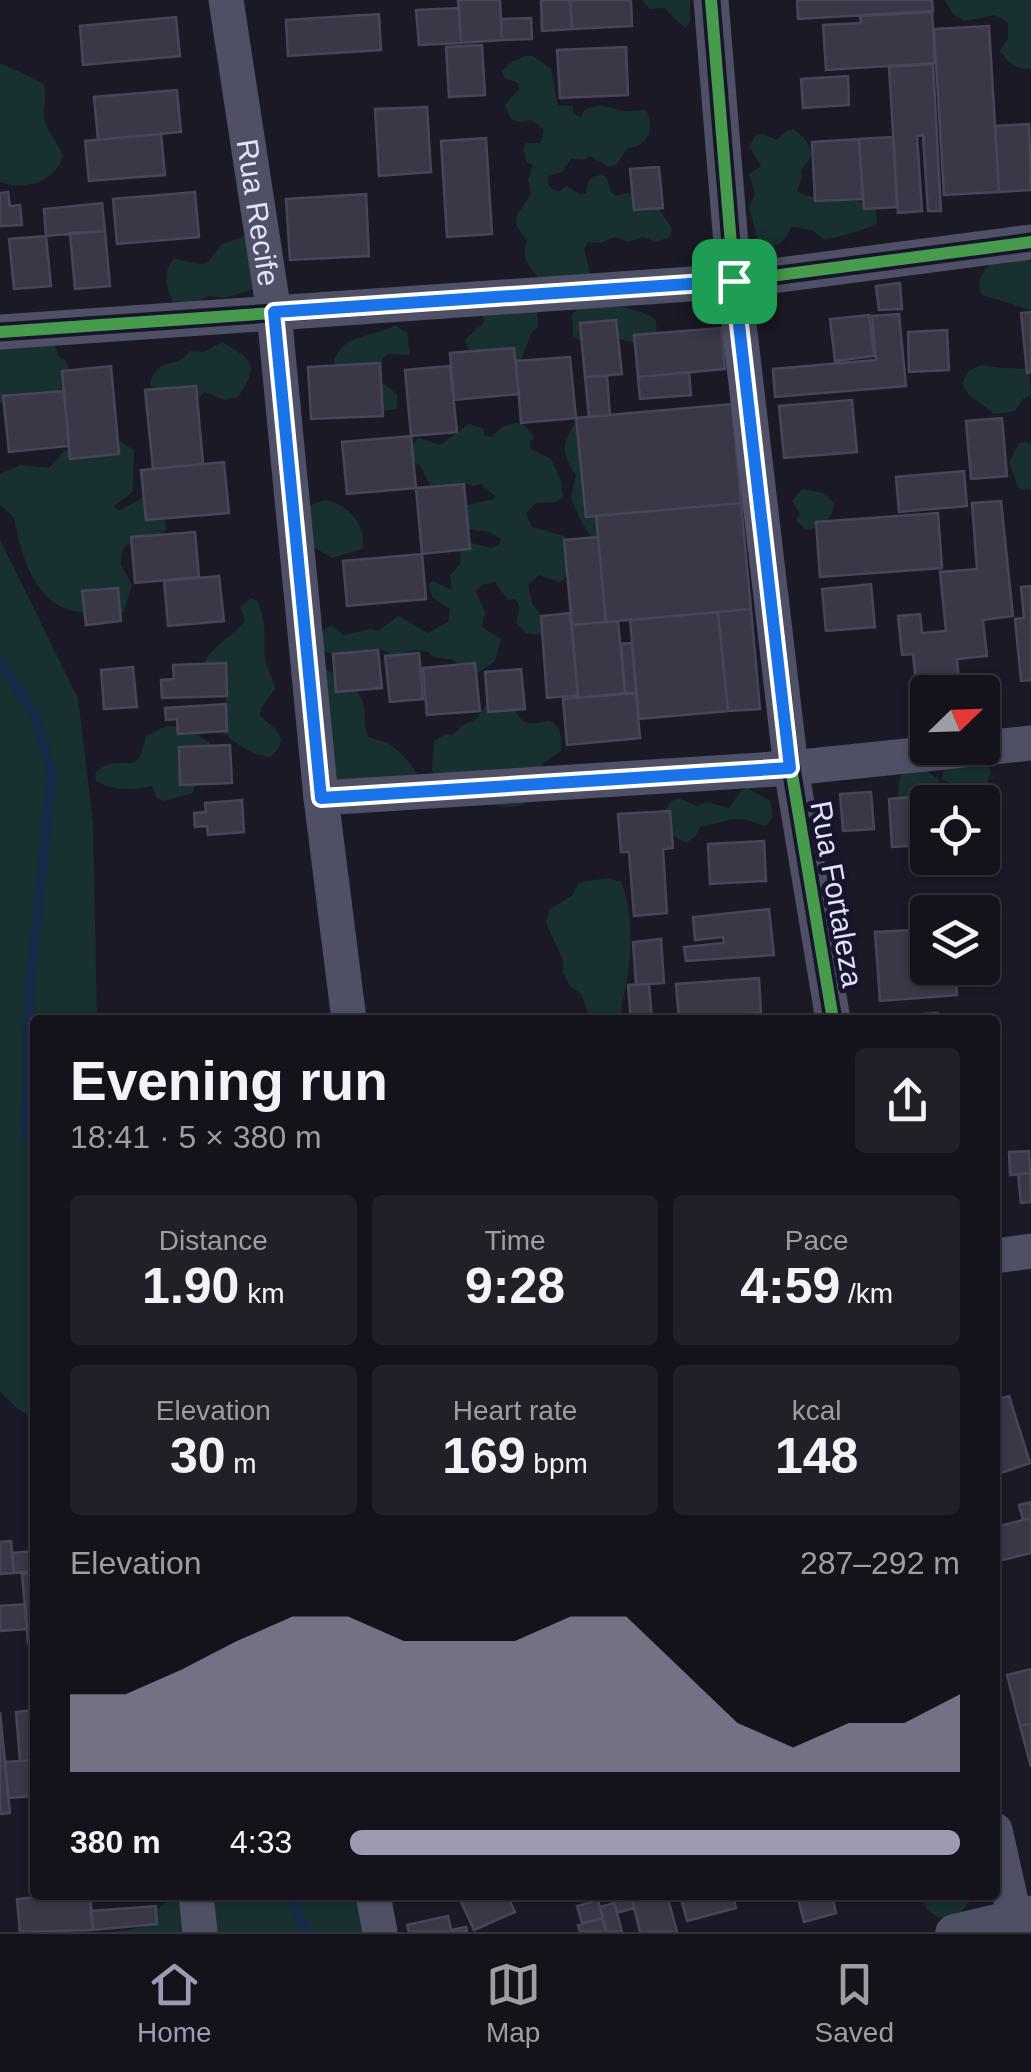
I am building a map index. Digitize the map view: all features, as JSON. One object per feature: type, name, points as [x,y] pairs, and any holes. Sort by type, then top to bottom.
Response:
[{"type":"street","name":"Rua Recife","points":[[226,0],[274,312],[321,798],[347,1015]]},
{"type":"street","name":"Rua Fortaleza","points":[[711,0],[734,281],[790,768],[832,1015]]},
{"type":"street","points":[[0,332],[734,281],[1031,242]]},
{"type":"street","points":[[321,798],[790,768],[1031,743]]},
{"type":"street","points":[[1000,1255],[1031,1251]]},
{"type":"street","points":[[953,1932],[1021,1921],[1000,1848]]},
{"type":"street","points":[[197,1900],[200,1932]]},
{"type":"street","points":[[374,1900],[380,1932]]},
{"type":"green space","points":[[642,0],[690,0],[690,22],[685,28],[664,8],[650,9]]},
{"type":"green space","points":[[945,0],[1031,0],[1031,68],[1013,65],[1000,51],[1008,38],[1008,22],[995,15],[965,21],[952,13]]},
{"type":"green space","points":[[525,56],[533,56],[551,69],[558,105],[572,106],[574,114],[581,117],[584,110],[601,106],[622,111],[646,110],[649,116],[650,129],[645,140],[628,148],[616,165],[609,167],[590,156],[584,160],[571,159],[562,172],[548,176],[553,190],[560,191],[566,186],[586,194],[589,179],[602,174],[616,196],[636,191],[655,203],[672,229],[670,237],[656,242],[643,237],[628,242],[615,237],[601,243],[588,242],[584,249],[590,272],[580,283],[540,279],[527,262],[527,241],[517,226],[517,216],[531,192],[528,179],[533,166],[523,150],[526,143],[540,143],[544,130],[532,120],[511,119],[505,105],[519,89],[518,83],[505,78],[502,71]]},
{"type":"green space","points":[[0,63],[43,83],[45,122],[63,156],[53,173],[28,185],[0,182]]},
{"type":"green space","points":[[793,129],[806,141],[811,153],[801,170],[797,191],[867,205],[876,210],[877,224],[823,239],[812,230],[791,227],[779,244],[758,242],[749,207],[755,194],[749,174],[761,166],[749,146],[756,135],[777,140]]},
{"type":"green space","points":[[250,234],[258,288],[224,298],[209,296],[189,305],[174,303],[166,281],[174,259],[202,264],[222,244]]},
{"type":"green space","points":[[1019,257],[1031,262],[1031,310],[982,295],[980,291],[981,278],[992,263]]},
{"type":"green space","points":[[606,302],[650,316],[656,320],[657,335],[641,346],[610,337],[579,340],[573,336],[572,314]]},
{"type":"green space","points":[[537,306],[538,327],[532,332],[521,360],[515,363],[470,353],[465,340],[485,321],[481,315]]},
{"type":"green space","points":[[0,317],[55,346],[60,358],[67,361],[71,380],[48,399],[0,403]]},
{"type":"green space","points":[[395,325],[407,332],[410,355],[389,354],[381,365],[374,366],[374,377],[397,394],[397,409],[383,411],[376,398],[336,366],[334,360],[346,344]]},
{"type":"green space","points":[[222,342],[250,363],[249,377],[238,397],[224,400],[205,392],[194,401],[154,390],[150,384],[162,366],[190,351],[204,352]]},
{"type":"green space","points":[[982,365],[1029,368],[1031,395],[1015,411],[993,414],[962,384],[968,371]]},
{"type":"green space","points":[[577,420],[598,537],[587,531],[571,498],[576,475],[565,448]]},
{"type":"green space","points":[[469,424],[483,428],[485,436],[492,437],[502,427],[524,425],[534,437],[531,449],[551,459],[561,480],[563,497],[557,502],[536,503],[526,513],[532,527],[565,536],[572,550],[572,573],[560,582],[539,575],[528,584],[532,604],[547,621],[548,636],[526,633],[516,623],[518,603],[508,600],[495,582],[476,591],[485,612],[482,627],[501,639],[495,661],[478,673],[453,660],[433,657],[429,652],[415,650],[394,655],[380,649],[337,656],[322,650],[320,632],[332,625],[343,635],[378,631],[398,616],[428,633],[448,622],[450,609],[433,598],[428,585],[433,581],[452,590],[450,575],[460,565],[464,544],[492,548],[499,545],[501,539],[489,532],[467,529],[463,508],[496,497],[481,484],[460,482],[455,488],[433,491],[409,448],[419,438],[440,445]]},
{"type":"green space","points":[[102,431],[134,450],[133,492],[114,506],[118,511],[148,491],[158,502],[167,529],[125,548],[121,565],[132,585],[124,611],[112,620],[91,621],[83,612],[53,602],[33,578],[14,517],[0,505],[0,474],[20,465],[49,468],[63,452]]},
{"type":"green space","points":[[1019,443],[1031,445],[1031,490],[1019,489],[1009,462]]},
{"type":"green space","points":[[802,489],[823,493],[834,503],[821,525],[806,530],[796,520],[800,514],[792,501]]},
{"type":"green space","points":[[324,500],[354,517],[362,532],[362,549],[332,558],[305,542],[304,508]]},
{"type":"green space","points":[[0,540],[78,698],[93,823],[97,1015],[30,1015],[30,1416],[0,1392]]},
{"type":"green space","points":[[251,598],[257,601],[262,616],[266,662],[275,689],[260,715],[281,738],[270,757],[250,751],[222,732],[220,711],[227,698],[205,661],[245,621],[240,607]]},
{"type":"green space","points":[[327,670],[358,692],[368,736],[391,745],[418,776],[365,785],[330,778],[321,672]]},
{"type":"green space","points":[[488,701],[515,709],[525,722],[550,721],[560,734],[561,751],[543,763],[538,786],[529,800],[517,806],[486,802],[436,777],[432,770],[434,741],[446,734],[453,735],[477,719]]},
{"type":"green space","points":[[166,726],[182,727],[209,742],[212,749],[192,793],[164,801],[157,798],[152,786],[124,789],[96,781],[95,774],[104,766],[135,762],[146,736]]},
{"type":"green space","points":[[945,765],[988,765],[991,772],[986,785],[954,785],[942,779]]},
{"type":"green space","points":[[906,771],[926,771],[938,779],[939,785],[910,785],[910,804],[897,805],[900,776]]},
{"type":"green space","points":[[748,788],[770,801],[773,817],[766,826],[744,819],[726,821],[700,827],[686,843],[670,834],[663,813],[672,801],[679,798],[696,806],[707,802],[729,808],[741,791]]},
{"type":"green space","points":[[607,878],[621,882],[625,893],[630,930],[622,1015],[589,1015],[581,994],[570,986],[563,973],[563,960],[546,923],[550,909],[573,895],[578,883]]},
{"type":"green space","points":[[204,1900],[359,1900],[362,1932],[115,1932],[150,1926],[159,1915],[159,1908],[167,1902],[178,1902],[191,1909]]},
{"type":"green space","points":[[923,1900],[971,1900],[961,1912],[940,1918],[927,1910]]},
{"type":"building","points":[[458,0],[500,0],[502,40],[461,43]]},
{"type":"building","points":[[541,0],[570,0],[572,29],[542,31]]},
{"type":"building","points":[[570,0],[631,0],[632,26],[572,29]]},
{"type":"building","points":[[797,0],[932,0],[933,11],[798,19]]},
{"type":"building","points":[[459,8],[461,43],[419,45],[416,10]]},
{"type":"building","points":[[932,12],[935,63],[826,70],[823,25],[861,23],[860,16]]},
{"type":"building","points":[[379,14],[381,50],[288,56],[286,20]]},
{"type":"building","points":[[176,17],[180,56],[83,65],[80,26]]},
{"type":"building","points":[[531,18],[532,39],[502,40],[501,19]]},
{"type":"building","points":[[989,26],[999,192],[944,195],[934,29]]},
{"type":"building","points":[[482,45],[485,95],[449,97],[446,47]]},
{"type":"building","points":[[626,47],[628,95],[560,98],[557,50]]},
{"type":"building","points":[[933,64],[941,211],[928,211],[923,135],[917,136],[922,211],[898,213],[889,67]]},
{"type":"building","points":[[848,76],[849,105],[803,108],[801,79]]},
{"type":"building","points":[[177,90],[181,132],[98,140],[94,97]]},
{"type":"building","points":[[427,107],[431,172],[379,176],[375,109]]},
{"type":"building","points":[[1029,124],[1031,190],[999,192],[995,126]]},
{"type":"building","points":[[161,134],[165,175],[89,181],[85,141]]},
{"type":"building","points":[[893,137],[897,207],[864,209],[859,139]]},
{"type":"building","points":[[486,138],[492,234],[447,237],[441,141]]},
{"type":"building","points":[[859,139],[863,199],[815,201],[812,142]]},
{"type":"building","points":[[659,167],[663,208],[634,210],[630,169]]},
{"type":"building","points":[[8,192],[10,206],[20,205],[22,225],[0,226],[0,193]]},
{"type":"building","points":[[195,192],[199,237],[117,244],[113,199]]},
{"type":"building","points":[[366,194],[369,256],[290,260],[286,199]]},
{"type":"building","points":[[102,203],[105,231],[46,236],[44,209]]},
{"type":"building","points":[[105,231],[110,286],[75,289],[70,233]]},
{"type":"building","points":[[46,236],[51,286],[14,289],[9,239]]},
{"type":"building","points":[[900,283],[902,309],[879,310],[876,286]]},
{"type":"building","points":[[1031,312],[1031,372],[1027,373],[1021,313]]},
{"type":"building","points":[[899,314],[906,386],[775,397],[773,369],[876,360],[872,316]]},
{"type":"building","points":[[869,315],[874,356],[835,361],[830,319]]},
{"type":"building","points":[[616,320],[622,374],[585,377],[580,323]]},
{"type":"building","points":[[721,328],[725,369],[638,377],[634,335]]},
{"type":"building","points":[[947,330],[949,370],[909,372],[908,332]]},
{"type":"building","points":[[514,348],[519,394],[454,400],[450,353]]},
{"type":"building","points":[[570,357],[576,418],[521,423],[516,361]]},
{"type":"building","points":[[380,363],[383,416],[311,419],[308,367]]},
{"type":"building","points":[[111,366],[119,454],[70,459],[62,371]]},
{"type":"building","points":[[450,366],[457,432],[411,436],[405,370]]},
{"type":"building","points":[[689,372],[691,395],[640,399],[638,377]]},
{"type":"building","points":[[607,376],[610,415],[589,417],[585,377]]},
{"type":"building","points":[[196,386],[203,464],[153,469],[145,390]]},
{"type":"building","points":[[64,391],[69,446],[9,452],[3,396]]},
{"type":"building","points":[[852,400],[857,452],[784,458],[779,406]]},
{"type":"building","points":[[732,404],[741,503],[586,517],[576,418]]},
{"type":"building","points":[[1002,418],[1007,476],[971,479],[966,421]]},
{"type":"building","points":[[411,436],[416,488],[347,494],[342,442]]},
{"type":"building","points":[[224,462],[229,513],[146,520],[141,470]]},
{"type":"building","points":[[964,471],[967,506],[899,512],[896,477]]},
{"type":"building","points":[[464,484],[470,549],[422,554],[416,488]]},
{"type":"building","points":[[1001,501],[1013,616],[983,620],[987,656],[957,659],[958,675],[915,675],[913,654],[902,655],[898,616],[920,614],[922,633],[946,631],[940,572],[977,569],[972,503]]},
{"type":"building","points":[[741,503],[751,609],[606,622],[596,516]]},
{"type":"building","points":[[938,513],[942,568],[820,577],[816,522]]},
{"type":"building","points":[[195,532],[199,577],[135,583],[131,537]]},
{"type":"building","points":[[598,537],[606,622],[572,625],[564,540]]},
{"type":"building","points":[[422,554],[426,599],[347,606],[343,561]]},
{"type":"building","points":[[219,576],[224,621],[168,626],[164,581]]},
{"type":"building","points":[[871,584],[875,627],[826,631],[822,589]]},
{"type":"building","points":[[1031,586],[1031,680],[1021,681],[1015,619],[1024,618],[1021,587]]},
{"type":"building","points":[[118,588],[121,621],[86,625],[82,591]]},
{"type":"building","points":[[751,609],[760,709],[728,711],[718,612]]},
{"type":"building","points":[[718,612],[728,711],[639,719],[630,620]]},
{"type":"building","points":[[570,613],[578,695],[547,698],[541,616]]},
{"type":"building","points":[[618,621],[625,693],[578,698],[572,625]]},
{"type":"building","points":[[632,643],[636,693],[625,693],[621,644]]},
{"type":"building","points":[[378,650],[382,688],[336,692],[333,654]]},
{"type":"building","points":[[419,653],[423,699],[390,702],[385,656]]},
{"type":"building","points":[[226,663],[227,696],[162,698],[161,680],[174,679],[173,665]]},
{"type":"building","points":[[475,663],[480,711],[427,715],[423,668]]},
{"type":"building","points":[[133,667],[137,707],[104,709],[101,670]]},
{"type":"building","points":[[521,669],[525,709],[488,712],[485,672]]},
{"type":"building","points":[[636,693],[640,738],[567,745],[563,699]]},
{"type":"building","points":[[226,704],[227,731],[178,734],[177,719],[166,720],[165,708]]},
{"type":"building","points":[[230,745],[232,783],[180,785],[179,747]]},
{"type":"building","points":[[871,792],[874,829],[843,831],[840,794]]},
{"type":"building","points":[[910,797],[910,846],[892,847],[889,799]]},
{"type":"building","points":[[242,800],[244,832],[208,835],[207,826],[195,827],[194,813],[206,812],[205,803]]},
{"type":"building","points":[[670,811],[673,848],[663,849],[667,913],[634,916],[629,852],[621,852],[618,814]]},
{"type":"building","points":[[764,841],[766,881],[710,884],[708,844]]},
{"type":"building","points":[[769,909],[774,955],[686,961],[684,947],[724,943],[723,937],[695,940],[693,917]]},
{"type":"building","points":[[910,930],[910,985],[956,985],[957,995],[880,1001],[875,932]]},
{"type":"building","points":[[661,939],[664,983],[636,985],[633,942]]},
{"type":"building","points":[[759,978],[761,1013],[679,1015],[676,984]]},
{"type":"building","points":[[649,984],[652,1015],[631,1015],[628,985]]},
{"type":"building","points":[[1029,1151],[1030,1173],[1010,1175],[1009,1152]]},
{"type":"building","points":[[1030,1173],[1031,1202],[1021,1203],[1018,1174]]},
{"type":"building","points":[[1009,1396],[1030,1463],[1000,1473],[1000,1399]]},
{"type":"building","points":[[1031,1502],[1031,1518],[1023,1520],[1019,1505]]},
{"type":"building","points":[[1031,1518],[1031,1553],[1000,1561],[1000,1526]]},
{"type":"building","points":[[11,1541],[14,1573],[0,1574],[0,1542]]},
{"type":"building","points":[[30,1551],[30,1571],[14,1573],[12,1553]]},
{"type":"building","points":[[30,1573],[28,1643],[22,1574]]},
{"type":"building","points":[[25,1604],[27,1629],[0,1631],[0,1606]]},
{"type":"building","points":[[1031,1669],[1031,1723],[1020,1726],[1007,1675]]},
{"type":"building","points":[[30,1711],[30,1760],[20,1761],[16,1712]]},
{"type":"building","points":[[0,1712],[10,1813],[0,1814]]},
{"type":"building","points":[[1031,1723],[1031,1767],[1020,1726]]},
{"type":"building","points":[[30,1760],[30,1796],[8,1798],[5,1762]]},
{"type":"building","points":[[17,1899],[90,1900],[93,1930],[20,1932]]},
{"type":"building","points":[[460,1900],[509,1900],[515,1912],[474,1930]]},
{"type":"building","points":[[598,1900],[603,1918],[582,1923],[577,1906]]},
{"type":"building","points":[[613,1900],[632,1900],[634,1908],[617,1913]]},
{"type":"building","points":[[632,1900],[668,1900],[677,1932],[640,1932]]},
{"type":"building","points":[[681,1900],[734,1900],[736,1908],[687,1921]]},
{"type":"building","points":[[798,1900],[833,1900],[836,1913],[804,1922]]},
{"type":"building","points":[[614,1903],[622,1932],[606,1932],[600,1907]]},
{"type":"building","points":[[156,1906],[157,1924],[93,1930],[91,1911]]},
{"type":"building","points":[[448,1916],[451,1930],[466,1927],[467,1932],[409,1932],[407,1925]]},
{"type":"building","points":[[603,1918],[606,1932],[580,1932],[578,1925]]},
{"type":"waterway","points":[[0,662],[34,713],[52,774],[30,986],[26,1133],[30,1137]]},
{"type":"waterway","points":[[292,1900],[306,1932]]},
{"type":"cycle path","points":[[711,0],[734,281],[791,768],[832,1015]]},
{"type":"cycle path","points":[[0,332],[734,281],[1031,242]]},
{"type":"route","points":[[734,281],[790,768],[321,798],[274,312],[734,281]]}]
